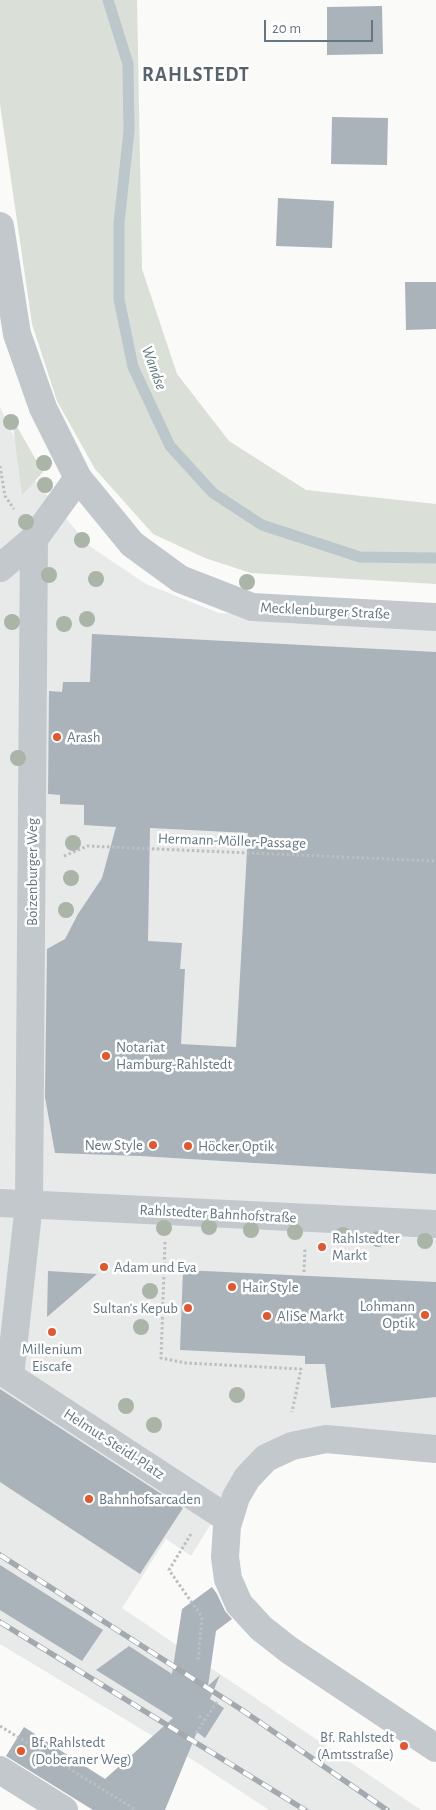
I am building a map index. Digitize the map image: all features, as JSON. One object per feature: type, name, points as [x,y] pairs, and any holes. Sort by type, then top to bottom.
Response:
[{"type":"street","name":"Mecklenburger Straße","points":[[0,226],[17,334],[43,408],[78,478],[132,544],[180,579],[252,607],[436,617]]},
{"type":"street","points":[[0,568],[34,539],[78,478]]},
{"type":"street","name":"Boizenburger Weg","points":[[29,1204],[34,539]]},
{"type":"street","name":"Rahlstedter Bahnhofstraße","points":[[0,1202],[166,1212],[436,1224]]},
{"type":"street","name":"Helmut-Steidl-Platz","points":[[29,1204],[5,1373],[219,1513]]},
{"type":"street","points":[[436,1448],[326,1439],[292,1446],[266,1458],[246,1478],[236,1497],[227,1526],[225,1557],[228,1579],[239,1604],[261,1628],[288,1650],[436,1748]]},
{"type":"street","points":[[0,1770],[64,1810]]},
{"type":"path","points":[[0,466],[5,496],[34,539]]},
{"type":"path","name":"Hermann-Möller-Passage","points":[[32,872],[87,846],[436,860]]},
{"type":"path","points":[[166,1212],[161,1358],[186,1363],[301,1369],[291,1417]]},
{"type":"path","points":[[179,1553],[169,1570],[202,1616],[198,1660]]},
{"type":"path","points":[[196,1733],[217,1702]]},
{"type":"path","points":[[200,1716],[205,1720]]},
{"type":"path","points":[[0,1726],[136,1810]]},
{"type":"shaded area","points":[[0,0],[137,0],[142,269],[177,374],[229,441],[306,490],[436,504],[436,584],[251,573],[205,558],[153,534],[95,469],[57,401],[32,324],[0,104]]},
{"type":"shaded area","points":[[0,407],[34,479],[88,545],[146,584],[219,613],[436,624],[436,1439],[287,1436],[215,1517],[191,1556],[166,1539],[122,1608],[421,1810],[269,1810],[196,1762],[0,1644]]},
{"type":"shaded area","points":[[12,418],[43,472],[22,495]]},
{"type":"building","points":[[382,6],[383,54],[327,55],[327,7]]},
{"type":"building","points":[[332,117],[388,118],[387,165],[331,164]]},
{"type":"building","points":[[278,198],[334,201],[332,248],[276,246]]},
{"type":"building","points":[[405,282],[436,282],[436,329],[406,330]]},
{"type":"building","points":[[92,634],[436,652],[436,1174],[140,1156],[55,1153],[45,1097],[47,949],[65,939],[78,914],[102,878],[116,827],[84,825],[84,805],[60,804],[60,795],[48,794],[49,691],[62,692],[63,682],[90,682]],"holes":[[[150,828],[248,833],[236,1047],[181,1044],[185,969],[180,969],[182,943],[148,941]]]},
{"type":"building","points":[[183,1270],[436,1282],[436,1397],[331,1408],[325,1364],[305,1364],[305,1356],[180,1350]]},
{"type":"building","points":[[48,1271],[97,1274],[47,1317]]},
{"type":"building","name":"Bahnhofsarcaden","points":[[0,1389],[183,1508],[140,1574],[0,1482]]},
{"type":"building","points":[[0,1565],[103,1630],[82,1661],[0,1610]]},
{"type":"building","points":[[212,1587],[225,1611],[232,1619],[216,1631],[208,1686],[220,1675],[210,1699],[224,1708],[205,1738],[197,1732],[165,1810],[93,1810],[6,1756],[24,1727],[105,1779],[173,1718],[96,1670],[129,1646],[172,1674],[182,1609]]},
{"type":"waterway","name":"Wandse","points":[[108,0],[128,64],[129,131],[119,223],[119,299],[133,367],[170,446],[213,493],[262,525],[360,557],[436,558]]},
{"type":"railway","points":[[0,1555],[242,1710],[387,1810]]},
{"type":"railway","points":[[0,1622],[305,1810]]},
{"type":"place","name":"Arash","points":[[57,737]]},
{"type":"place","name":"Notariat Hamburg-Rahlstedt","points":[[106,1056]]},
{"type":"place","name":"New Style","points":[[153,1145]]},
{"type":"place","name":"Höcker Optik","points":[[188,1146]]},
{"type":"place","name":"Rahlstedter Markt","points":[[322,1247]]},
{"type":"place","name":"Adam und Eva","points":[[104,1267]]},
{"type":"place","name":"Hair Style","points":[[232,1287]]},
{"type":"place","name":"Sultan's Kepub","points":[[188,1308]]},
{"type":"place","name":"Lohmann Optik","points":[[425,1315]]},
{"type":"place","name":"AliSe Markt","points":[[267,1316]]},
{"type":"place","name":"Millenium Eiscafe","points":[[52,1332]]},
{"type":"place","name":"Bahnhofsarcaden","points":[[89,1499]]},
{"type":"place","name":"Bf. Rahlstedt (Amtsstraße)","points":[[404,1746]]},
{"type":"place","name":"Bf. Rahlstedt (Doberaner Weg)","points":[[21,1751]]},
{"type":"district","name":"RAHLSTEDT","points":[[196,75]]}]
